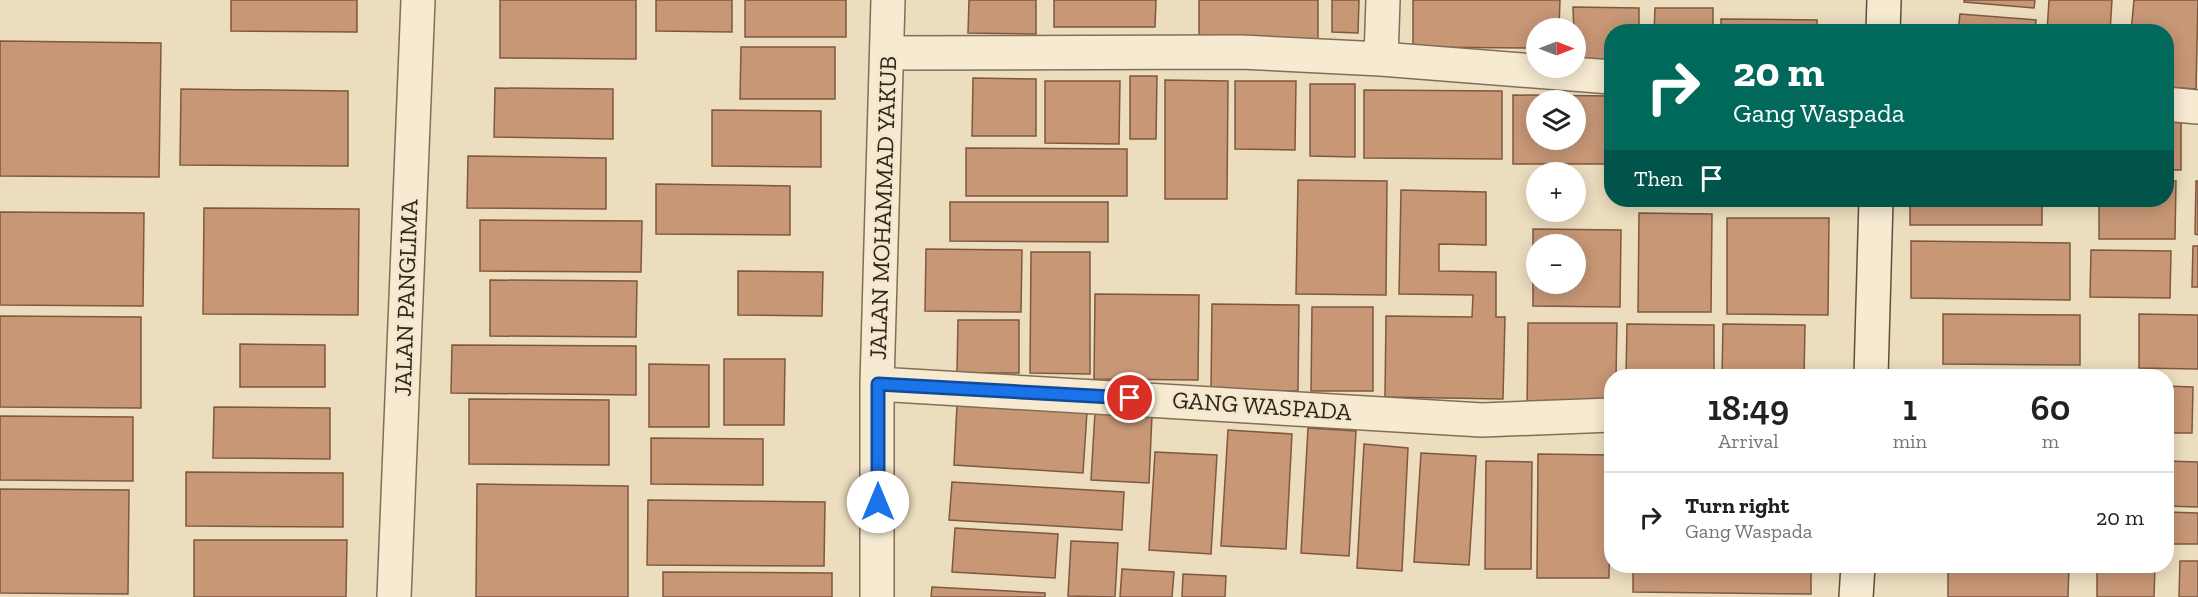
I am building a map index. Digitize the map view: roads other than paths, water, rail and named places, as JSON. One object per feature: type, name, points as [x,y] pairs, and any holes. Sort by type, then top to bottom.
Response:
[{"type":"street","name":"JALAN PANGLIMA","points":[[394,597],[418,0]]},
{"type":"street","name":"JALAN MOHAMMAD YAKUB","points":[[878,597],[878,384],[888,0]]},
{"type":"street","points":[[1381,59],[1383,0]]},
{"type":"street","points":[[1883,24],[1884,0]]},
{"type":"street","points":[[887,53],[1241,52],[1381,59],[1604,76]]},
{"type":"street","points":[[2174,105],[2198,107]]},
{"type":"street","points":[[1871,369],[1876,207]]},
{"type":"street","name":"GANG WASPADA","points":[[878,384],[1482,420],[1604,415]]},
{"type":"street","points":[[1856,597],[1858,573]]}]
